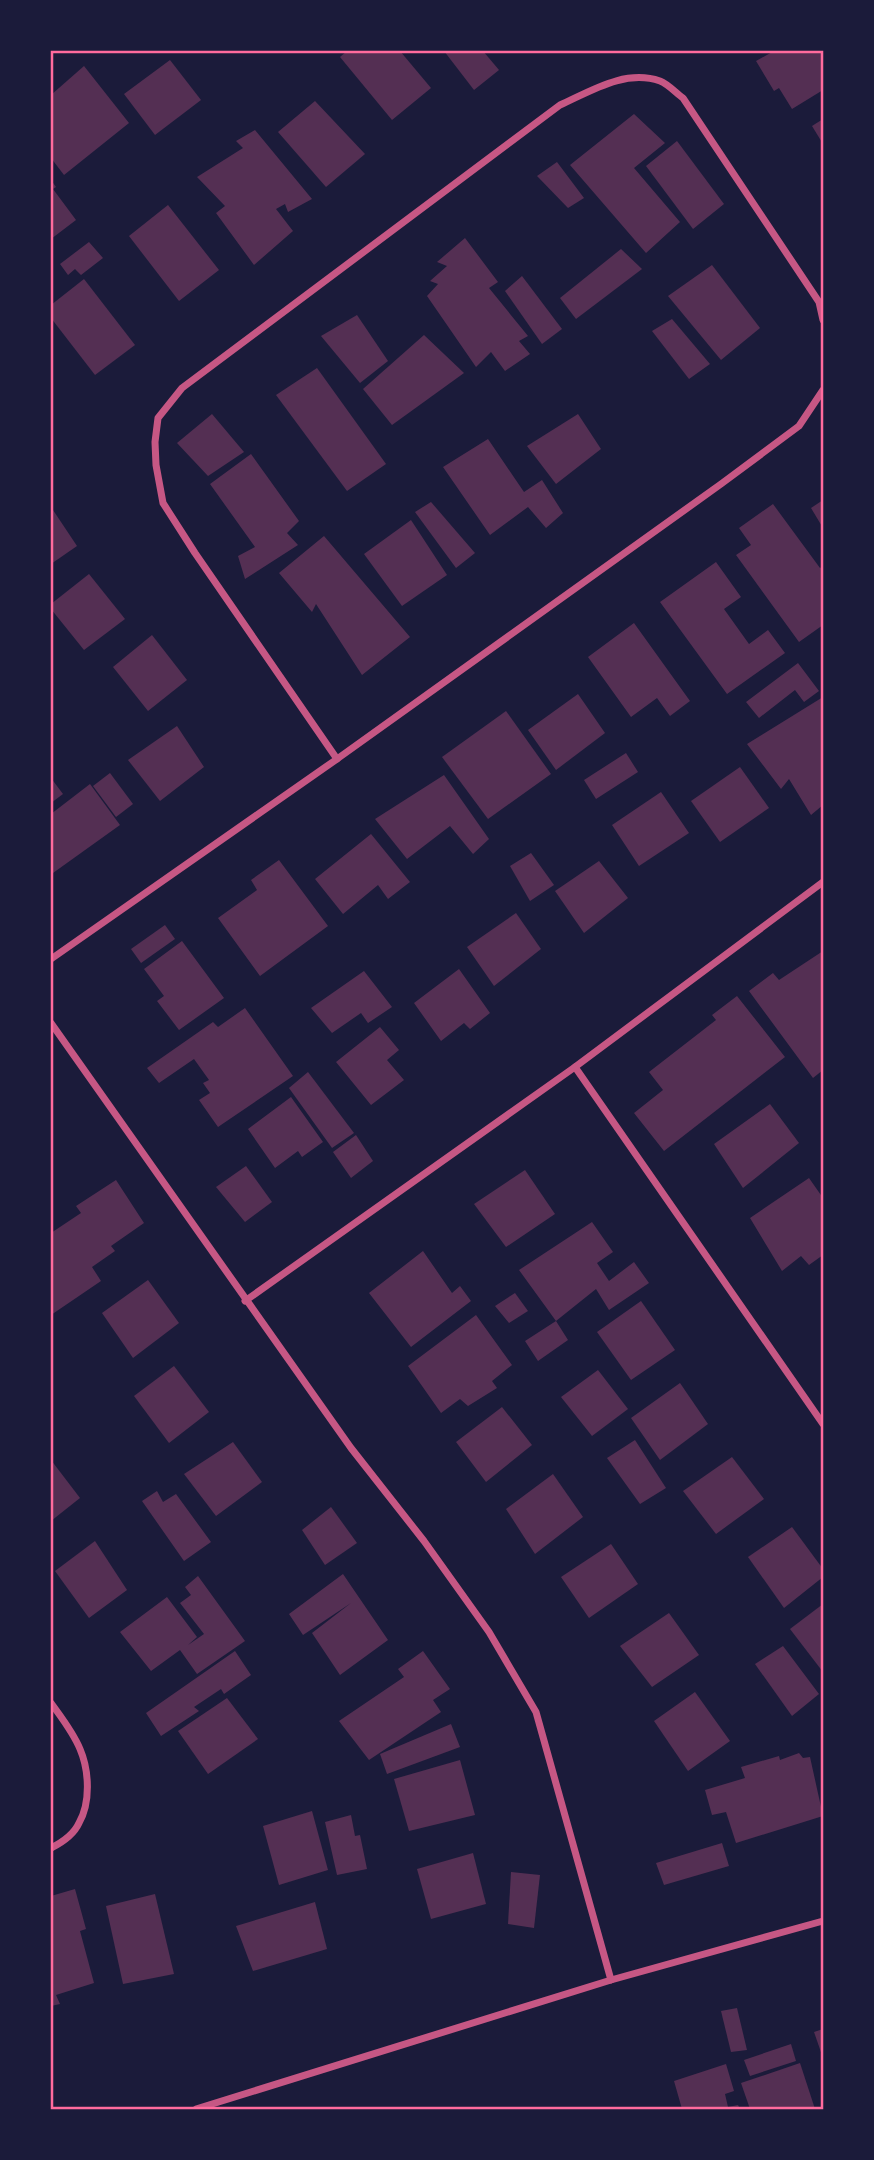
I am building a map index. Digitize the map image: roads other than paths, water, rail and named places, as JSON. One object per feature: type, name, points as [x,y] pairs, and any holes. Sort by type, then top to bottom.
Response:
[{"type":"street","points":[[337,759],[163,503],[155,454],[159,418],[182,388],[560,105],[613,81],[634,77],[662,82],[683,98],[819,302],[823,320]]},
{"type":"street","points":[[51,960],[337,759],[799,426],[823,390]]},
{"type":"street","points":[[245,1301],[575,1067],[823,882]]},
{"type":"street","points":[[51,1024],[245,1301],[482,1622],[536,1712],[611,1980]]},
{"type":"street","points":[[575,1067],[823,1424]]},
{"type":"street","points":[[51,1703],[80,1749],[88,1775],[85,1803],[79,1824],[62,1843],[51,1848]]},
{"type":"street","points":[[195,2109],[611,1980],[823,1921]]}]
